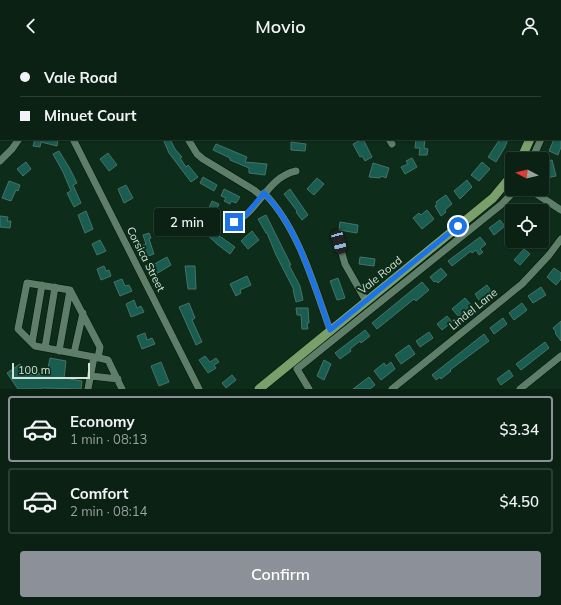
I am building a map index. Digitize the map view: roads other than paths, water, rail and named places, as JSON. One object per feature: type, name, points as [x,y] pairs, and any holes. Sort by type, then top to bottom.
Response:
[{"type":"main road","points":[[524,152],[530,140]]},
{"type":"main road","name":"Vale Road","points":[[259,389],[493,198],[505,185]]},
{"type":"street","points":[[0,161],[18,140]]},
{"type":"street","name":"Corsica Street","points":[[74,140],[199,389]]},
{"type":"street","points":[[189,140],[197,154],[203,159],[273,202],[282,215],[298,245],[312,278],[330,330]]},
{"type":"street","points":[[535,152],[541,140]]},
{"type":"street","points":[[234,222],[245,216],[280,178],[290,172],[296,171]]},
{"type":"street","points":[[297,369],[502,204],[509,196]]},
{"type":"street","points":[[540,196],[561,210]]},
{"type":"street","points":[[337,236],[345,264],[366,301]]},
{"type":"street","name":"Lindel Lane","points":[[392,389],[522,284],[549,255],[561,239]]},
{"type":"street","points":[[88,389],[96,358],[100,347],[70,290],[27,283],[18,329],[34,346],[59,350],[74,354],[96,358],[108,360],[122,389]]},
{"type":"street","points":[[32,343],[42,285]]},
{"type":"street","points":[[45,348],[55,287]]},
{"type":"street","points":[[59,350],[70,290]]},
{"type":"street","points":[[74,354],[83,313]]},
{"type":"street","points":[[520,389],[561,356]]},
{"type":"street","points":[[291,362],[309,389]]},
{"type":"street","points":[[91,376],[118,379]]}]
